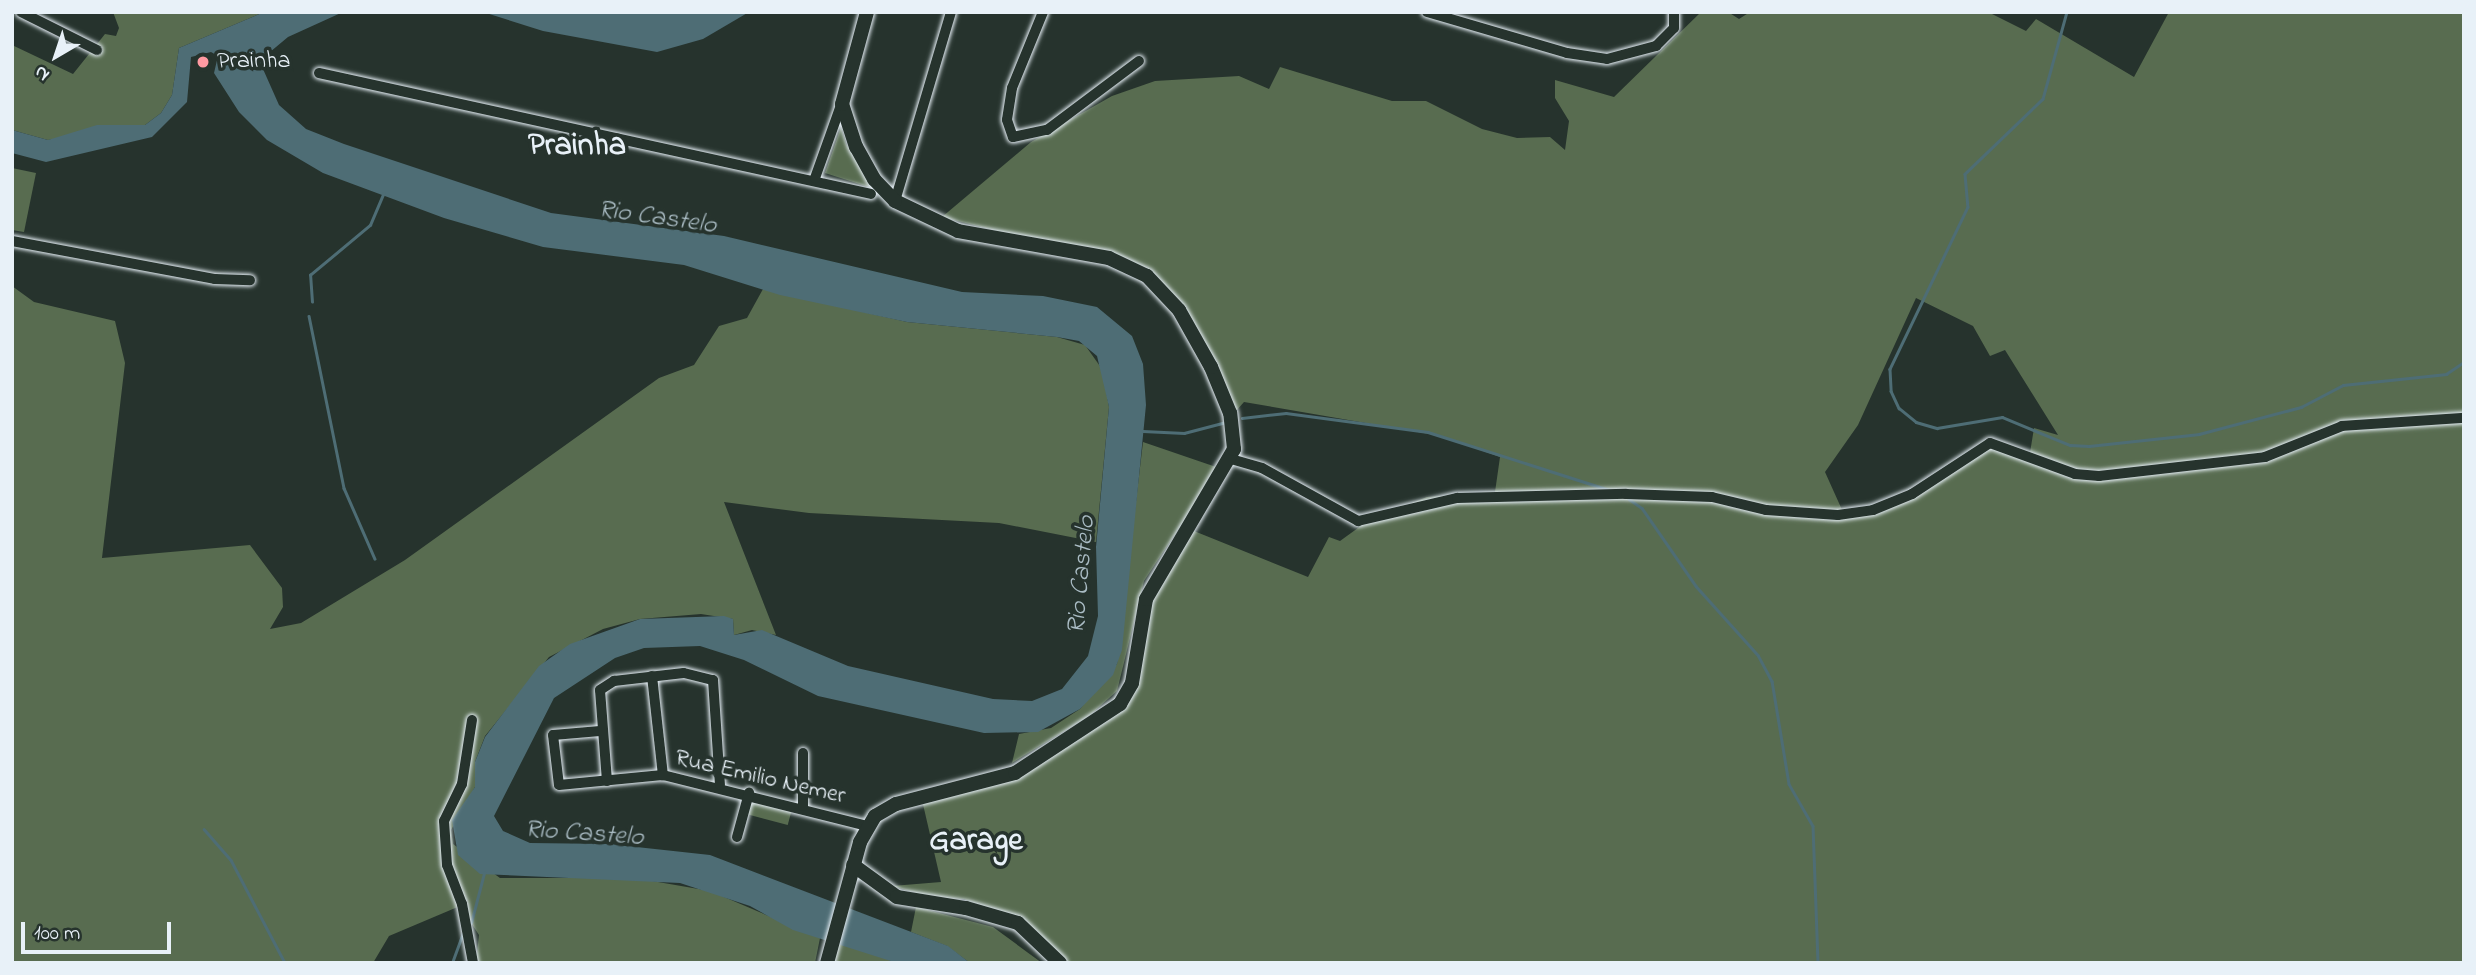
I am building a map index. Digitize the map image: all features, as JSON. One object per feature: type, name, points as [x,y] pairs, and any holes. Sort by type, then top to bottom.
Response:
[{"type":"main road","points":[[827,963],[829,946],[867,826],[896,804],[1015,773],[1112,713],[1132,683],[1146,599],[1231,459],[1230,413],[1211,367],[1179,310],[1147,276],[1109,258],[958,232],[895,201],[867,168],[842,104],[867,12]]},
{"type":"main road","points":[[853,865],[897,897],[966,908],[1018,923],[1060,963]]},
{"type":"street","points":[[21,12],[97,50]]},
{"type":"street","points":[[895,201],[951,12]]},
{"type":"street","points":[[1043,12],[1012,88],[1007,120],[1013,137],[1047,130],[1139,61]]},
{"type":"street","points":[[1427,12],[1567,53],[1607,59],[1656,46],[1674,29],[1674,12]]},
{"type":"street","points":[[319,73],[815,177],[871,194]]},
{"type":"street","points":[[815,177],[842,104]]},
{"type":"street","points":[[12,242],[165,271],[250,280]]},
{"type":"street","points":[[1231,459],[1262,468],[1358,521],[1457,498],[1626,494],[1712,497],[1766,510],[1838,515],[1873,510],[1912,494],[1990,443],[2075,474],[2099,476],[2265,457],[2342,426],[2464,418]]},
{"type":"street","points":[[607,781],[600,731],[600,690],[614,681],[684,673],[713,680],[720,785]]},
{"type":"street","points":[[652,676],[663,775]]},
{"type":"street","points":[[472,720],[462,784],[444,821],[447,865],[462,904],[473,963]]},
{"type":"street","name":"Rua Emilio Nemer","points":[[600,731],[553,735],[559,785],[663,775],[720,785],[867,826]]},
{"type":"street","points":[[803,753],[803,806]]},
{"type":"street","points":[[737,837],[749,793]]},
{"type":"green space","points":[[113,12],[264,12],[179,48],[172,95],[161,113],[145,125],[48,140],[12,130],[12,45],[73,74],[105,34],[116,36],[119,28]]},
{"type":"green space","points":[[1701,12],[1728,12],[1739,19],[1750,12],[1988,12],[2026,31],[2036,19],[2134,77],[2169,12],[2464,12],[2464,963],[1064,963],[1005,914],[964,899],[934,898],[892,886],[941,882],[922,800],[995,785],[1062,750],[1121,710],[1144,651],[1153,599],[1194,531],[1308,577],[1329,537],[1340,541],[1369,520],[1427,497],[1495,492],[1500,457],[1441,436],[1244,402],[1236,411],[1173,295],[1147,269],[942,217],[1031,142],[1112,96],[1155,81],[1239,76],[1269,89],[1280,67],[1392,101],[1426,101],[1482,129],[1517,138],[1550,137],[1565,150],[1569,121],[1555,98],[1555,80],[1614,97]],"holes":[[[1916,298],[1973,326],[1990,356],[2005,350],[2058,435],[2034,428],[2029,459],[1983,442],[1894,502],[1843,512],[1825,472],[1858,425]]]},
{"type":"green space","points":[[841,127],[846,144],[875,189],[825,173]]},
{"type":"green space","points":[[12,168],[36,173],[24,232],[12,230]]},
{"type":"green space","points":[[12,286],[34,302],[115,321],[125,363],[102,558],[250,545],[282,588],[283,607],[270,629],[301,623],[405,560],[659,378],[694,365],[719,326],[747,318],[763,289],[907,322],[1057,337],[1085,345],[1102,369],[1109,407],[1096,542],[999,523],[809,513],[724,502],[776,635],[752,630],[734,635],[733,619],[701,614],[640,619],[603,629],[549,657],[485,736],[475,762],[475,787],[451,830],[453,844],[500,878],[635,878],[710,891],[820,938],[815,963],[476,963],[479,935],[460,906],[389,936],[373,963],[12,963]]},
{"type":"green space","points":[[1143,442],[1219,468],[1144,581],[1117,691],[1089,716],[1012,763],[1019,734],[1051,728],[1080,709],[1117,664]]},
{"type":"green space","points":[[752,800],[792,811],[788,825],[748,814]]},
{"type":"green space","points":[[916,907],[993,927],[1042,963],[970,963],[947,946],[911,932]]},
{"type":"green space","points":[[838,942],[884,958],[897,963],[830,963]]},
{"type":"water","name":"Rio Castelo","points":[[264,12],[343,12],[288,37],[270,52],[263,69],[279,105],[306,129],[344,144],[551,213],[724,236],[962,292],[1043,296],[1097,307],[1132,336],[1143,364],[1146,405],[1122,650],[1113,675],[1080,709],[1038,732],[984,733],[818,696],[744,660],[700,646],[644,648],[615,658],[554,698],[494,816],[503,831],[530,843],[609,844],[710,855],[948,946],[970,963],[897,963],[793,930],[750,906],[680,883],[480,874],[458,855],[452,820],[475,787],[475,762],[485,737],[539,666],[570,644],[640,619],[724,616],[733,619],[734,635],[762,630],[848,666],[993,699],[1032,701],[1062,689],[1088,656],[1098,616],[1096,547],[1109,407],[1097,356],[1079,341],[907,322],[780,295],[684,265],[543,247],[444,218],[323,173],[267,140],[239,112],[214,73],[218,56],[211,52],[191,57],[187,102],[152,137],[46,162],[12,153],[12,130],[48,140],[97,125],[145,125],[161,113],[172,95],[179,48]]},
{"type":"water","points":[[483,12],[749,12],[703,39],[657,52],[543,31]]},
{"type":"waterway","points":[[2067,12],[2043,99],[1965,174],[1968,207],[1890,369],[1891,391],[1899,408],[1916,422],[1937,428],[2002,417],[2070,445],[2089,446],[2199,434],[2301,407],[2343,385],[2446,374],[2464,362]]},
{"type":"waterway","points":[[312,302],[310,275],[370,225],[383,194]]},
{"type":"waterway","points":[[309,316],[344,488],[375,559]]},
{"type":"waterway","points":[[1242,418],[1286,413],[1428,432],[1610,490]]},
{"type":"waterway","points":[[1143,431],[1184,433],[1226,422]]},
{"type":"waterway","points":[[1629,499],[1642,508],[1696,586],[1758,655],[1772,681],[1789,784],[1813,826],[1818,963]]},
{"type":"waterway","points":[[204,829],[231,860],[285,963]]},
{"type":"waterway","points":[[471,923],[484,873]]},
{"type":"waterway","points":[[452,963],[463,933]]},
{"type":"place","name":"Prainha","points":[[203,62]]},
{"type":"district","name":"Prainha","points":[[577,147]]},
{"type":"district","name":"Garage","points":[[976,842]]}]
